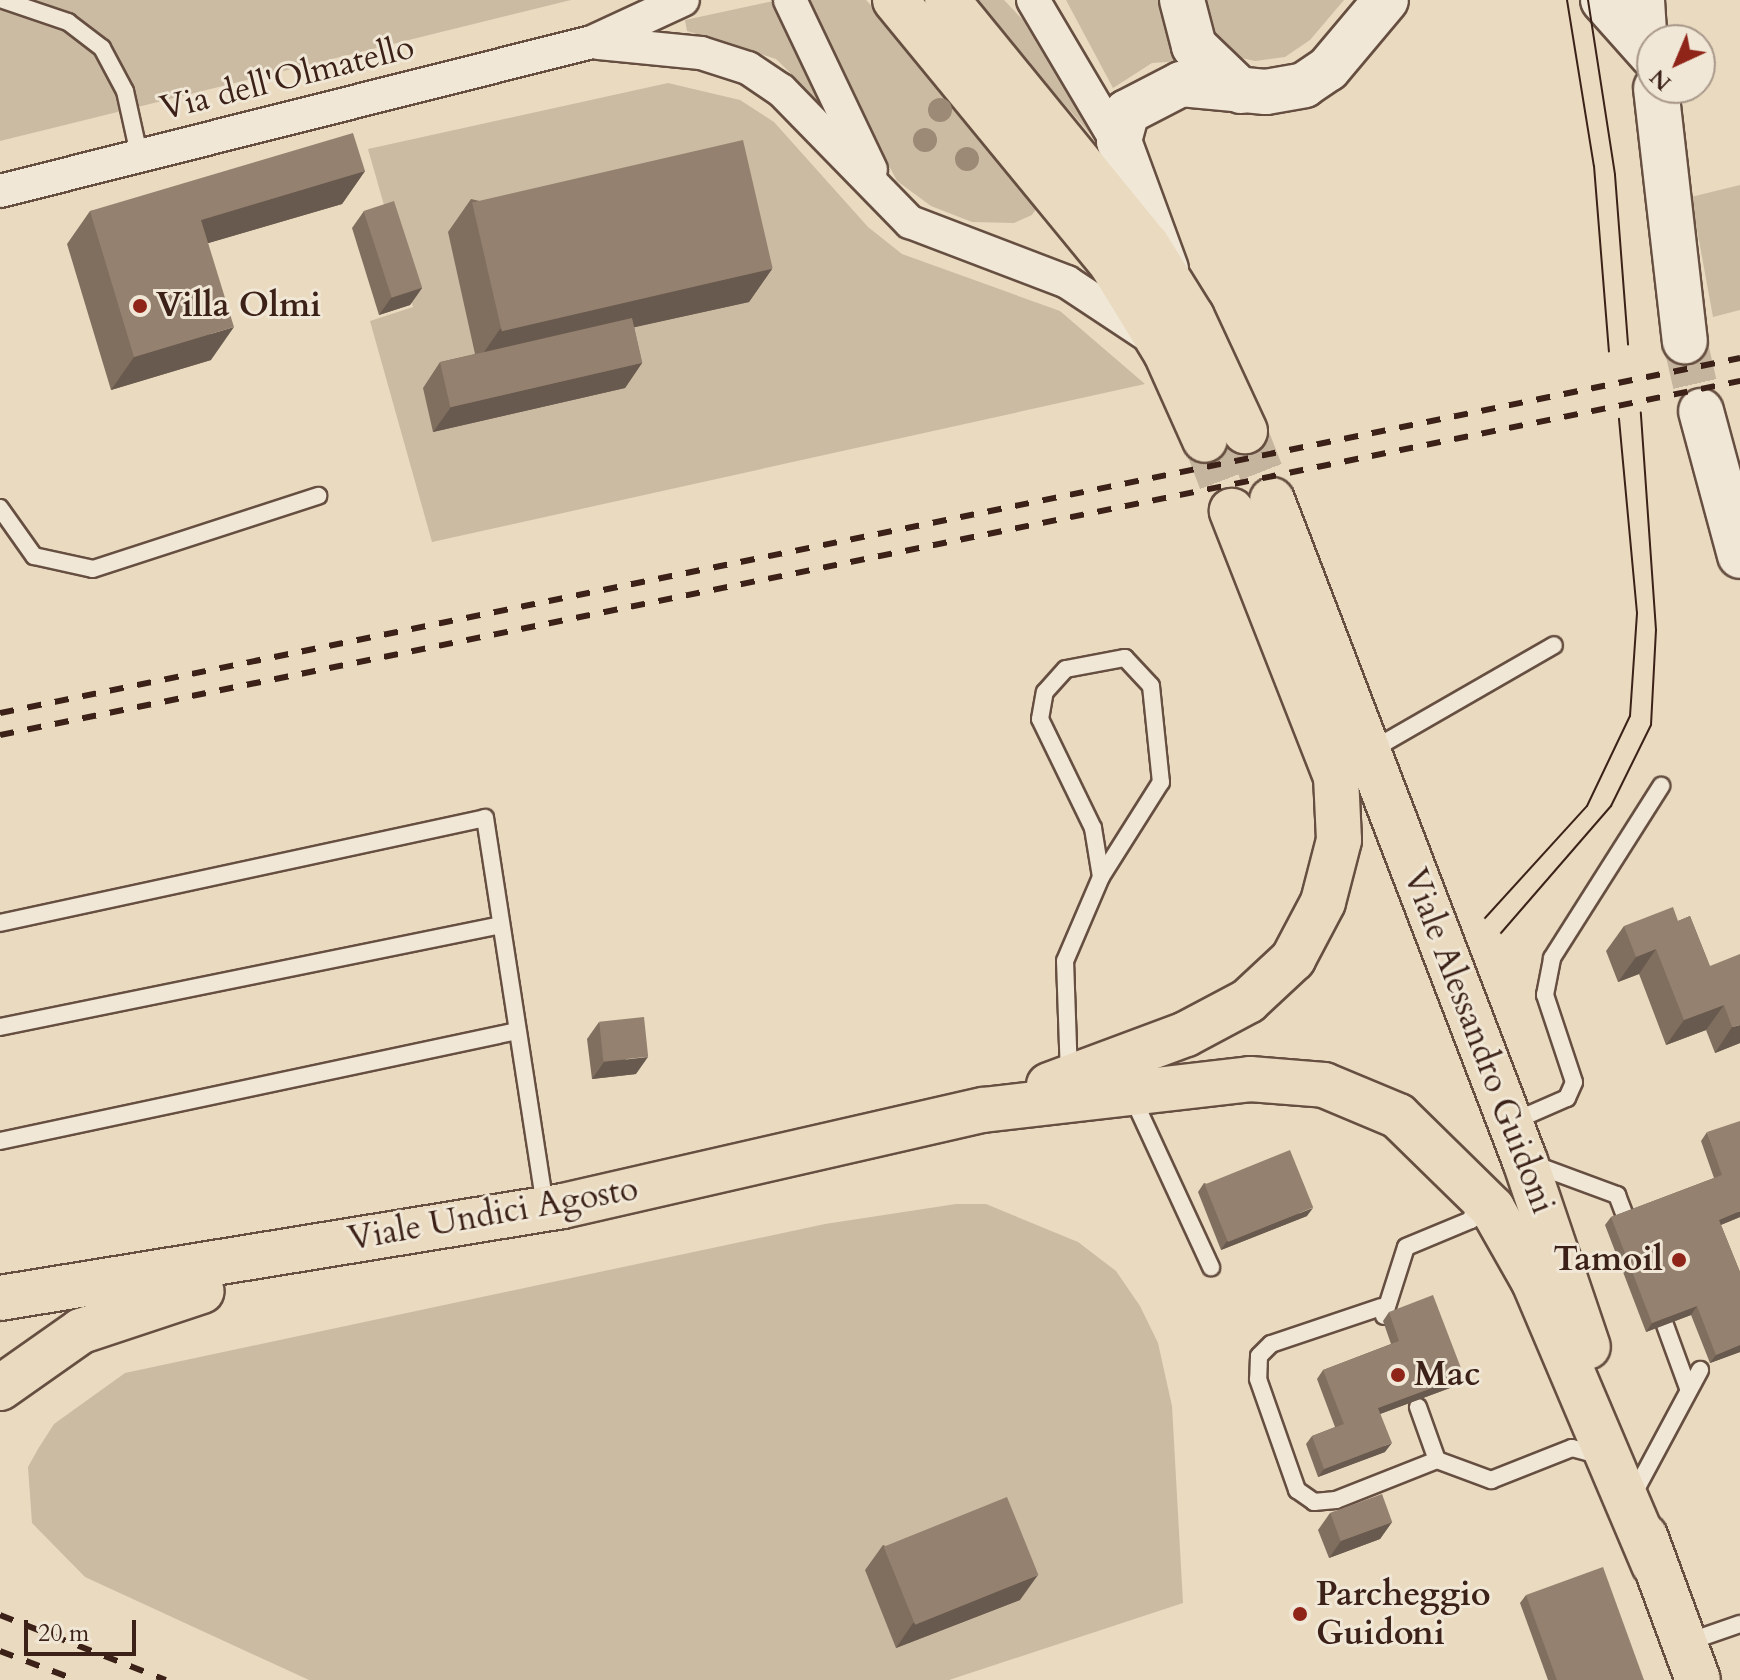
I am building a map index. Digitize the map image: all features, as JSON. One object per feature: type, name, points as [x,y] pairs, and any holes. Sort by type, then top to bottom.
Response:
[{"type":"main road","points":[[895,0],[1069,205],[1166,353],[1225,436],[1170,283],[1086,163],[947,0]]},
{"type":"main road","name":"Viale Alessandro Guidoni","points":[[1252,506],[1350,755],[1518,1142],[1623,1482]]},
{"type":"main road","name":"Viale Undici Agosto","points":[[983,1110],[1216,1020],[1293,959],[1323,902],[1339,840],[1350,755]]},
{"type":"main road","name":"Viale Undici Agosto","points":[[0,1298],[532,1211],[983,1110],[1250,1079],[1324,1085],[1398,1116],[1465,1176],[1534,1282],[1623,1482],[1690,1662]]},
{"type":"main road","points":[[0,1388],[81,1331],[138,1306],[532,1211]]},
{"type":"street","name":"Via dell'Olmatello","points":[[0,191],[592,42],[683,0]]},
{"type":"street","points":[[790,0],[904,218],[1067,282],[1166,353]]},
{"type":"street","points":[[1033,0],[1123,152],[1170,283]]},
{"type":"street","points":[[1182,0],[1194,46],[1241,91]]},
{"type":"street","points":[[1603,0],[1636,33]]},
{"type":"street","points":[[1648,0],[1650,24]]},
{"type":"street","points":[[1123,152],[1121,122],[1152,93],[1181,84],[1241,91],[1284,90],[1315,79],[1378,4]]},
{"type":"street","name":"Via dell'Olmatello","points":[[592,42],[701,53],[748,68],[781,90],[904,218]]},
{"type":"street","points":[[1658,104],[1685,341]]},
{"type":"street","points":[[1701,411],[1740,556]]},
{"type":"lane","points":[[3,0],[68,22],[102,48],[125,91],[139,154]]},
{"type":"lane","points":[[0,508],[34,556],[93,569],[318,496]]},
{"type":"lane","points":[[1350,755],[1554,645]]},
{"type":"lane","points":[[1069,1077],[1065,961],[1101,877],[1161,782],[1151,686],[1125,658],[1066,669],[1045,692],[1040,719],[1093,828],[1101,877]]},
{"type":"lane","points":[[1626,1218],[1617,1195],[1518,1142],[1567,1098],[1572,1070],[1545,995],[1552,958],[1661,786]]},
{"type":"lane","points":[[0,923],[485,818],[517,1031],[532,1211]]},
{"type":"lane","points":[[0,1027],[501,925]]},
{"type":"lane","points":[[0,1141],[517,1031]]},
{"type":"lane","points":[[1130,1093],[1211,1267]]},
{"type":"lane","points":[[1465,1176],[1474,1215],[1406,1247],[1383,1312],[1271,1344],[1259,1356],[1258,1379],[1297,1490],[1314,1502],[1336,1500],[1437,1460],[1491,1480],[1583,1447],[1623,1482],[1700,1370]]},
{"type":"lane","points":[[1665,1325],[1688,1388]]},
{"type":"lane","points":[[1418,1407],[1437,1460]]},
{"type":"lane","points":[[1690,1662],[1740,1624]]},
{"type":"shaded area","points":[[0,0],[571,0],[0,141]]},
{"type":"shaded area","points":[[778,0],[837,119],[776,59],[687,31],[685,20]]},
{"type":"shaded area","points":[[803,0],[866,0],[1035,184],[1040,203],[1032,215],[1014,223],[972,222],[931,206],[897,181]]},
{"type":"shaded area","points":[[974,0],[1004,0],[1023,20],[1091,135]]},
{"type":"shaded area","points":[[1066,0],[1165,0],[1182,61],[1152,63],[1113,88]]},
{"type":"shaded area","points":[[1198,0],[1344,0],[1310,40],[1285,57],[1255,61],[1228,55],[1212,40]]},
{"type":"shaded area","points":[[668,83],[740,100],[774,122],[868,227],[902,254],[1060,311],[1145,384],[432,542],[370,321],[413,307],[368,149]]},
{"type":"shaded area","points":[[1740,185],[1740,310],[1713,317],[1691,197]]},
{"type":"shaded area","points":[[956,1204],[986,1204],[1078,1242],[1116,1271],[1140,1306],[1158,1343],[1172,1406],[1183,1603],[949,1680],[309,1680],[85,1577],[32,1523],[28,1467],[38,1449],[54,1424],[125,1373],[825,1224]]},
{"type":"building","points":[[353,133],[365,171],[201,220],[234,327],[134,357],[90,211]]},
{"type":"building","points":[[743,140],[773,269],[502,331],[472,203]]},
{"type":"building","points":[[394,201],[422,288],[392,297],[364,211]]},
{"type":"building","points":[[632,318],[642,363],[450,407],[440,362]]},
{"type":"building","points":[[1673,907],[1678,921],[1690,916],[1710,966],[1740,954],[1740,1025],[1732,1027],[1724,1005],[1684,1020],[1656,949],[1636,957],[1624,926]]},
{"type":"building","points":[[644,1017],[648,1057],[603,1061],[599,1022]]},
{"type":"building","points":[[1740,1121],[1740,1211],[1719,1220],[1740,1272],[1740,1345],[1716,1355],[1697,1306],[1652,1323],[1611,1217],[1722,1175],[1707,1132]]},
{"type":"building","points":[[1290,1150],[1313,1207],[1228,1242],[1205,1184]]},
{"type":"building","points":[[1433,1295],[1464,1376],[1378,1408],[1392,1443],[1324,1469],[1312,1436],[1344,1424],[1323,1370],[1399,1341],[1389,1312]]},
{"type":"building","points":[[1382,1494],[1392,1522],[1341,1541],[1330,1513]]},
{"type":"building","points":[[1007,1497],[1038,1575],[915,1625],[884,1547]]},
{"type":"building","points":[[1603,1567],[1644,1680],[1557,1680],[1526,1595]]},
{"type":"tunnel","points":[[1685,341],[1701,411]]},
{"type":"tunnel","points":[[1245,431],[1272,500]]},
{"type":"tunnel","points":[[1205,440],[1232,511]]},
{"type":"tram line","points":[[1567,0],[1594,166],[1609,351]]},
{"type":"tram line","points":[[1588,0],[1615,175],[1628,345]]},
{"type":"tram line","points":[[1501,933],[1611,806],[1651,725],[1656,630],[1641,413]]},
{"type":"tram line","points":[[1485,918],[1587,806],[1630,716],[1637,613],[1619,419]]},
{"type":"railway","points":[[0,713],[1740,358]]},
{"type":"railway","points":[[0,735],[1740,381]]},
{"type":"railway","points":[[0,1615],[166,1680]]},
{"type":"railway","points":[[0,1651],[76,1680]]},
{"type":"place","name":"Villa Olmi","points":[[140,306]]},
{"type":"place","name":"Tamoil","points":[[1679,1260]]},
{"type":"place","name":"Mac","points":[[1398,1375]]},
{"type":"place","name":"Parcheggio Guidoni","points":[[1300,1614]]}]
